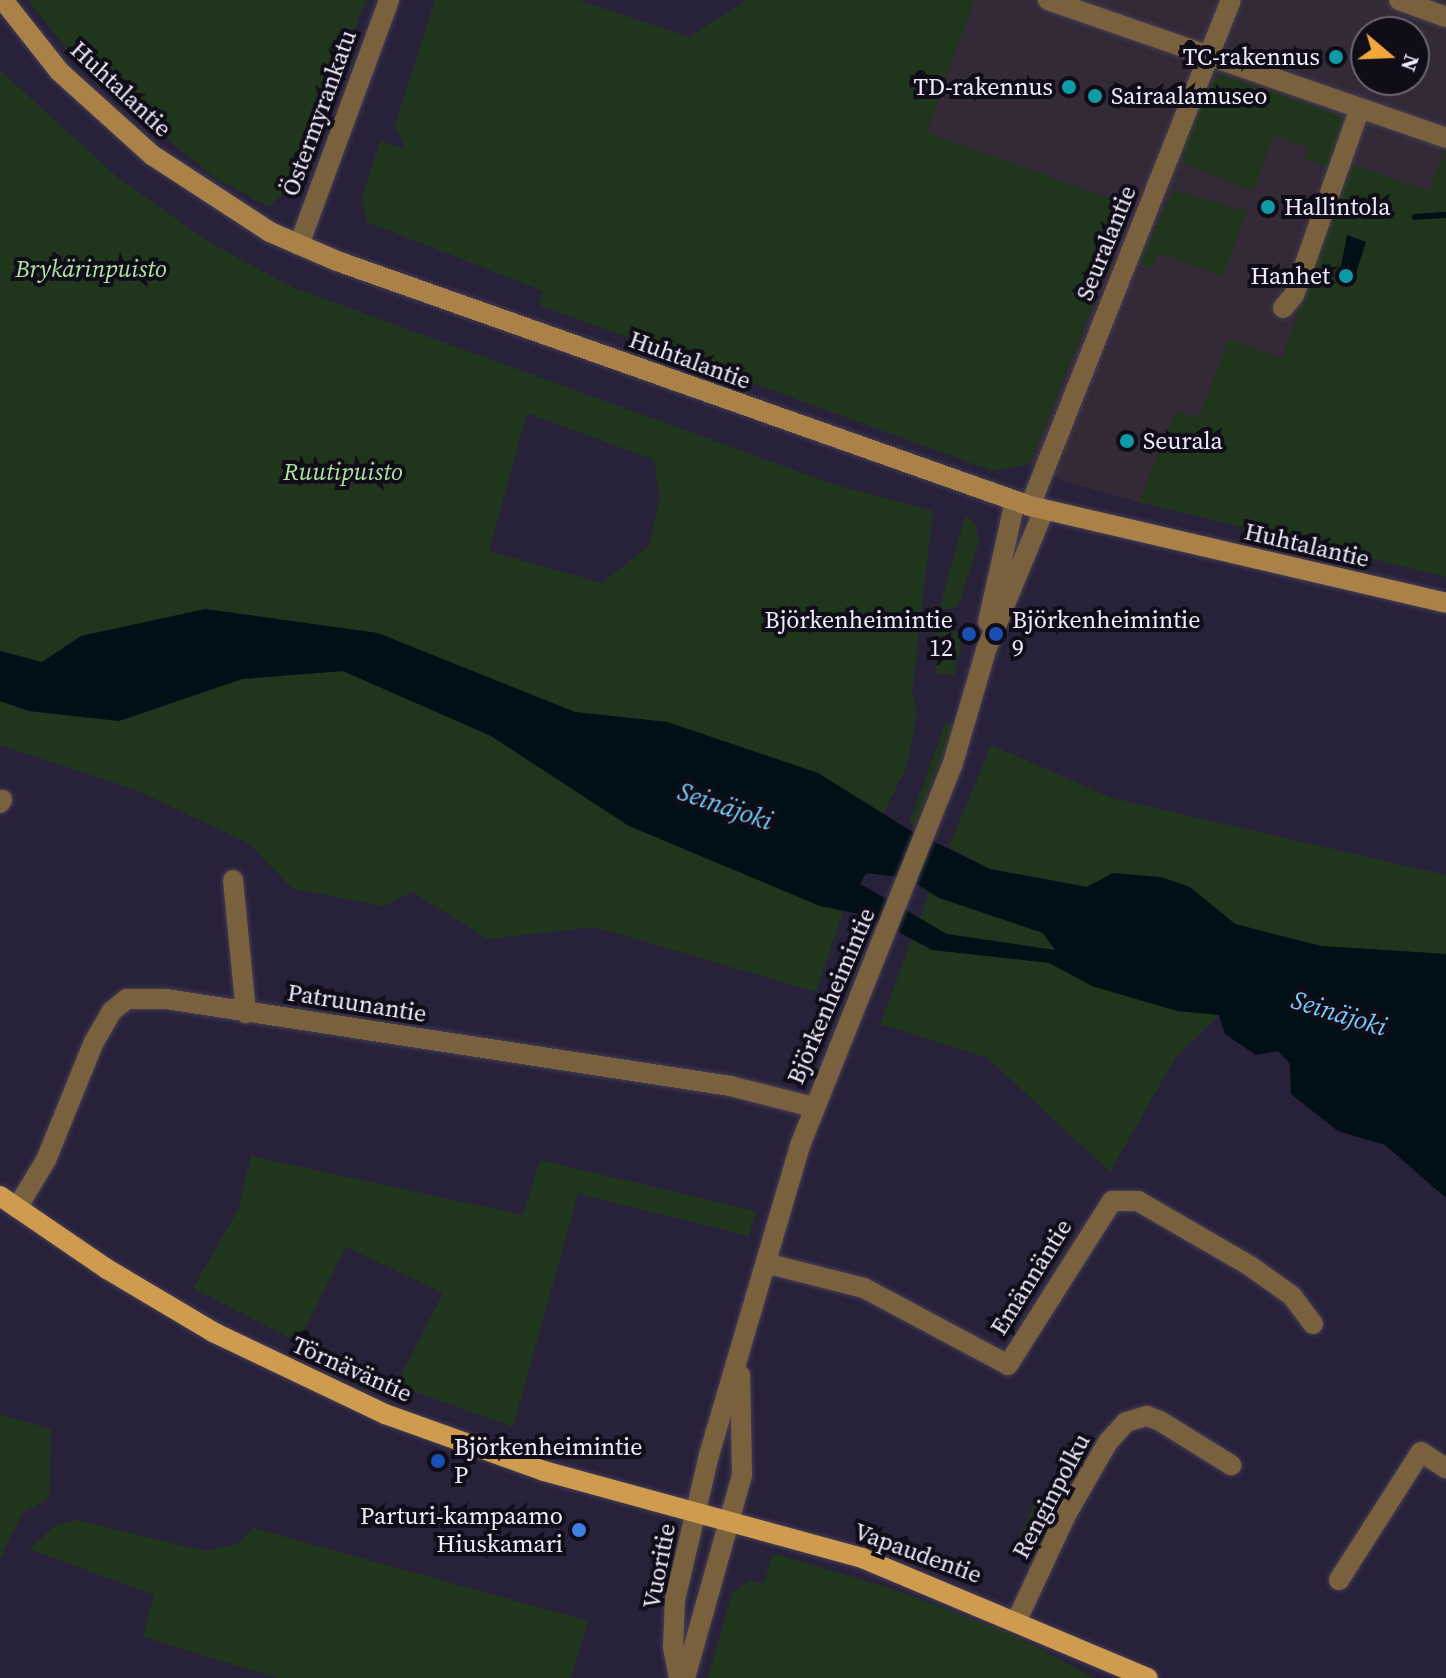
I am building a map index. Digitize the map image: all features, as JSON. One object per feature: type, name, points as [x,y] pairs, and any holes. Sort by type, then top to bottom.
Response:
[{"type":"main road","name":"Huhtalantie","points":[[3,0],[59,71],[152,155],[215,199],[299,245],[1030,505],[1446,603]]},
{"type":"main road","name":"Törnäväntie","points":[[8,1202],[213,1332],[372,1408],[544,1471],[714,1516]]},
{"type":"main road","name":"Vapaudentie","points":[[714,1516],[862,1558],[1017,1620],[1148,1678]]},
{"type":"main road","name":"Vapaudentie","points":[[1097,1657],[1132,1678]]},
{"type":"street","name":"Östermyrankatu","points":[[299,245],[389,0]]},
{"type":"street","points":[[1048,0],[1446,138]]},
{"type":"street","name":"Seuralantie","points":[[1030,505],[1231,0]]},
{"type":"street","points":[[1399,0],[1446,17]]},
{"type":"street","points":[[1283,308],[1294,295],[1360,108]]},
{"type":"street","name":"Björkenheimintie","points":[[986,650],[989,612],[1030,505]]},
{"type":"street","name":"Björkenheimintie","points":[[714,1516],[739,1367],[813,1107],[875,960],[961,739],[1030,505]]},
{"type":"street","points":[[233,880],[246,1013]]},
{"type":"street","name":"Patruunantie","points":[[8,1202],[46,1160],[112,1011],[127,999],[150,997],[730,1086],[813,1107]]},
{"type":"street","name":"Emännäntie","points":[[769,1264],[864,1288],[1008,1365],[1112,1201],[1138,1201],[1250,1266],[1292,1296],[1313,1324]]},
{"type":"street","name":"Björkenheimintie","points":[[714,1516],[744,1446],[739,1367]]},
{"type":"street","name":"Renginpolku","points":[[1017,1620],[1067,1513],[1108,1442],[1126,1422],[1147,1416],[1160,1421],[1231,1465]]},
{"type":"street","points":[[1339,1580],[1421,1452],[1446,1468]]},
{"type":"street","name":"Vuoritie","points":[[682,1678],[673,1647],[675,1600],[714,1516]]},
{"type":"street","name":"Vuoritie","points":[[682,1678],[714,1516]]},
{"type":"shaded area","points":[[974,0],[1446,0],[1446,577],[1139,502],[1063,481],[1030,464],[1095,300],[926,133]]},
{"type":"green space","points":[[28,0],[366,0],[297,178],[269,207],[215,178],[156,130],[74,58]]},
{"type":"green space","points":[[435,0],[578,0],[689,37],[747,0],[974,0],[927,133],[1132,206],[1030,464],[993,471],[539,305],[543,291],[367,222],[362,197],[380,141],[405,148],[395,125]]},
{"type":"green space","name":"Ruutipuisto","points":[[0,70],[117,177],[209,242],[292,287],[833,484],[933,511],[912,692],[917,712],[907,766],[883,814],[818,773],[667,722],[575,712],[516,689],[131,628],[81,636],[42,662],[0,651]],"holes":[[[527,413],[654,460],[660,497],[649,546],[602,583],[489,551]]]},
{"type":"green space","points":[[1223,74],[1341,115],[1343,126],[1328,168],[1305,159],[1309,147],[1274,135],[1253,192],[1184,164],[1181,153],[1197,108],[1209,84]]},
{"type":"green space","points":[[1446,145],[1446,577],[1139,502],[1176,411],[1198,418],[1229,339],[1282,358],[1350,164],[1429,191]]},
{"type":"green space","points":[[1173,190],[1247,211],[1223,276],[1158,253],[1152,267],[1139,263]]},
{"type":"green space","points":[[965,516],[975,524],[979,541],[958,607],[939,610]]},
{"type":"green space","points":[[934,627],[964,633],[954,675],[936,673]]},
{"type":"green space","points":[[343,671],[491,736],[629,826],[843,912],[816,992],[595,927],[488,939],[412,892],[384,906],[293,889],[248,843],[134,789],[0,745],[0,701],[29,711],[119,721],[242,679]]},
{"type":"green space","points":[[946,722],[956,724],[915,826],[909,823]]},
{"type":"green space","points":[[991,745],[1112,798],[1446,875],[1446,954],[1321,946],[1235,924],[1190,887],[1113,874],[1087,887],[990,869],[949,847]]},
{"type":"green space","points":[[930,891],[1043,933],[1055,950],[1177,1011],[1219,1015],[1175,1058],[1110,1172],[988,1058],[880,1024]]},
{"type":"green space","points":[[251,1156],[523,1215],[540,1160],[756,1211],[749,1236],[578,1194],[513,1427],[396,1385],[443,1293],[346,1247],[298,1342],[193,1288],[238,1210]]},
{"type":"green space","points":[[0,1414],[51,1429],[49,1499],[23,1512],[0,1559]]},
{"type":"green space","points":[[1034,1503],[1060,1514],[1045,1548],[1020,1537]]},
{"type":"green space","points":[[77,1520],[205,1551],[237,1544],[253,1528],[588,1621],[571,1678],[277,1678],[143,1637],[154,1595],[29,1549],[56,1525]]},
{"type":"green space","points":[[773,1553],[896,1590],[1014,1635],[1094,1678],[708,1678],[732,1593],[749,1581],[764,1583]]},
{"type":"water","points":[[1347,235],[1366,242],[1355,276],[1340,272]]},
{"type":"water","name":"Seinäjoki","points":[[205,609],[378,633],[575,712],[667,722],[818,773],[906,828],[990,869],[1087,887],[1113,873],[1161,877],[1190,887],[1235,924],[1321,946],[1446,954],[1446,1198],[1385,1145],[1338,1131],[1291,1094],[1290,1064],[1278,1051],[1256,1055],[1225,1034],[1219,1015],[1177,1011],[1092,986],[1049,963],[932,950],[869,916],[820,906],[629,826],[491,736],[343,671],[242,679],[119,721],[29,711],[0,701],[0,651],[42,662],[81,636]],"holes":[[[866,873],[907,878],[939,898],[1043,933],[1055,950],[947,934],[860,884]]]},
{"type":"waterway","points":[[1415,217],[1446,215]]},
{"type":"place","name":"TC-rakennus","points":[[1336,57]]},
{"type":"place","name":"TD-rakennus","points":[[1069,87]]},
{"type":"place","name":"Sairaalamuseo","points":[[1095,96]]},
{"type":"place","name":"Hallintola","points":[[1268,207]]},
{"type":"place","name":"Hanhet","points":[[1346,276]]},
{"type":"place","name":"Seurala","points":[[1127,441]]},
{"type":"place","name":"Björkenheimintie 12","points":[[969,634]]},
{"type":"place","name":"Björkenheimintie 9","points":[[996,634]]},
{"type":"place","name":"Björkenheimintie P","points":[[438,1461]]},
{"type":"place","name":"Parturi-kampaamo Hiuskamari","points":[[579,1530]]},
{"type":"park label","name":"Brykärinpuisto","points":[[91,269]]}]
